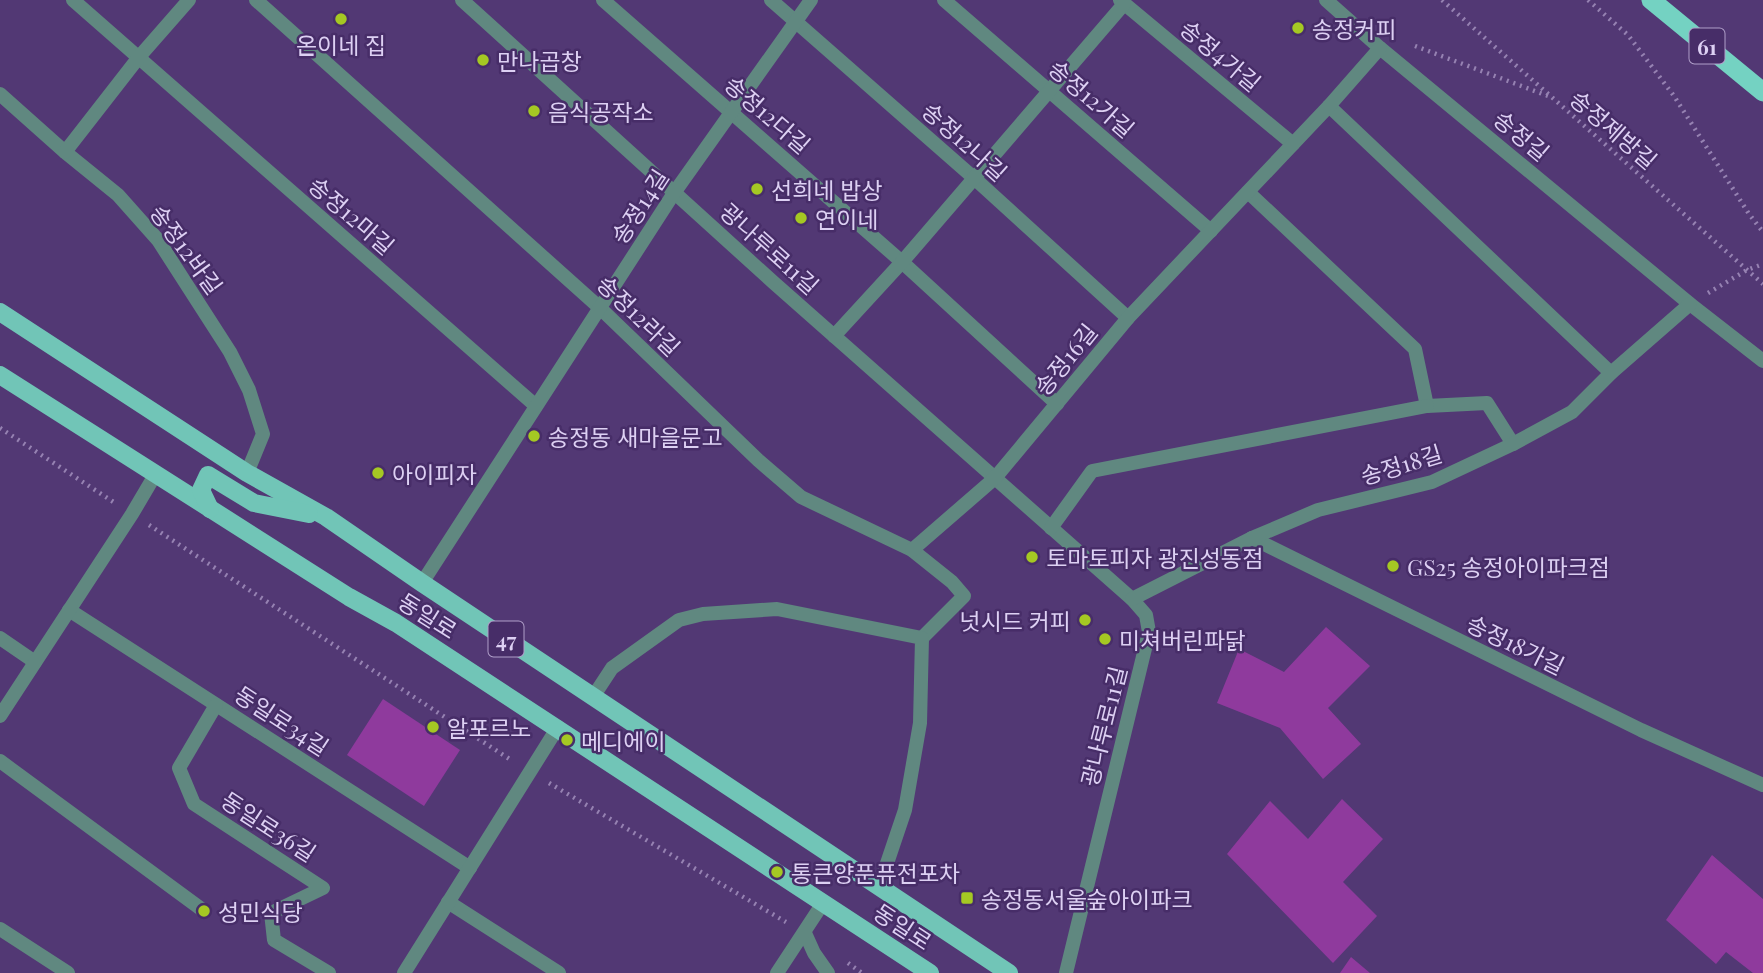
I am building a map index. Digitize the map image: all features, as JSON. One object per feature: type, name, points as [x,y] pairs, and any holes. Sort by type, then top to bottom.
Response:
[{"type":"highway","name":"61","points":[[1651,0],[1763,92]]},
{"type":"main road","name":"동일로","points":[[0,312],[247,473],[326,517],[1009,973]]},
{"type":"main road","name":"동일로","points":[[0,375],[349,597],[396,622],[930,973]]},
{"type":"main road","points":[[211,510],[201,490],[208,475],[254,503],[326,517]]},
{"type":"street","name":"송정12마길","points":[[73,0],[536,407]]},
{"type":"street","points":[[65,152],[139,57],[189,0]]},
{"type":"street","name":"송정12라길","points":[[256,0],[600,307],[758,460],[801,497],[912,550],[952,582],[964,596],[922,638]]},
{"type":"street","name":"광나루로11길","points":[[461,0],[834,336],[1132,599],[1146,615],[1149,632],[1066,973]]},
{"type":"street","name":"송정12다길","points":[[603,0],[902,262],[1057,404]]},
{"type":"street","name":"송정12나길","points":[[771,0],[974,178],[1128,318]]},
{"type":"street","name":"송정14길","points":[[422,583],[674,193],[811,0]]},
{"type":"street","name":"송정12가길","points":[[944,0],[1211,231]]},
{"type":"street","name":"송정길","points":[[1326,0],[1380,48],[1763,361]]},
{"type":"street","points":[[834,336],[1050,92],[1122,2]]},
{"type":"street","name":"송정4가길","points":[[1122,2],[1293,144]]},
{"type":"street","name":"송정16길","points":[[912,550],[995,478],[1128,318],[1329,106],[1380,48]]},
{"type":"street","name":"송정12바길","points":[[0,94],[118,195],[158,240],[230,352],[249,390],[263,434],[247,473]]},
{"type":"street","points":[[1329,106],[1611,373]]},
{"type":"street","points":[[1248,192],[1415,349],[1427,405]]},
{"type":"street","name":"송정18길","points":[[1132,599],[1252,538],[1318,510],[1432,482],[1513,444],[1572,412],[1611,373],[1690,303]]},
{"type":"street","points":[[1051,528],[1092,471],[1427,405],[1488,403],[1513,444]]},
{"type":"street","points":[[0,716],[155,475]]},
{"type":"street","name":"송정18가길","points":[[1252,538],[1628,724],[1763,785]]},
{"type":"street","points":[[593,697],[612,668],[679,620],[703,614],[777,609],[922,638]]},
{"type":"street","name":"동일로34길","points":[[69,610],[470,868]]},
{"type":"street","points":[[0,638],[36,662]]},
{"type":"street","name":"동일로","points":[[879,887],[905,810],[920,723],[922,638]]},
{"type":"street","name":"동일로36길","points":[[216,705],[179,768],[194,804],[323,888],[271,914],[274,940],[329,973]]},
{"type":"street","points":[[404,973],[558,727]]},
{"type":"street","points":[[0,761],[204,911]]},
{"type":"street","points":[[449,902],[559,973]]},
{"type":"street","points":[[777,973],[823,903]]},
{"type":"street","points":[[0,929],[68,973]]},
{"type":"street","points":[[805,933],[814,953],[828,973]]},
{"type":"path","name":"송정제방길","points":[[1442,0],[1763,284]]},
{"type":"path","points":[[1588,0],[1628,35],[1674,96],[1763,232]]},
{"type":"path","points":[[1380,48],[1409,44],[1552,98]]},
{"type":"path","points":[[1690,303],[1746,270],[1763,264]]},
{"type":"path","points":[[0,428],[529,772],[805,933]]},
{"type":"path","points":[[843,960],[862,973]]},
{"type":"building","points":[[1326,627],[1370,666],[1328,708],[1361,744],[1323,779],[1280,728],[1217,703],[1239,649],[1284,672]]},
{"type":"building","points":[[383,699],[460,750],[424,806],[347,755]]},
{"type":"building","points":[[1342,799],[1383,839],[1343,882],[1377,916],[1333,963],[1227,854],[1270,801],[1308,839]]},
{"type":"building","points":[[1712,855],[1763,899],[1763,973],[1753,973],[1726,952],[1716,964],[1666,920]]},
{"type":"building","points":[[1351,957],[1370,973],[1340,973]]},
{"type":"place","name":"온이네 집","points":[[341,19]]},
{"type":"place","name":"송정커피","points":[[1298,28]]},
{"type":"place","name":"만나곱창","points":[[483,60]]},
{"type":"place","name":"음식공작소","points":[[534,111]]},
{"type":"place","name":"선희네 밥상","points":[[757,189]]},
{"type":"place","name":"연이네","points":[[801,218]]},
{"type":"place","name":"송정동 새마을문고","points":[[534,436]]},
{"type":"place","name":"아이피자","points":[[378,473]]},
{"type":"place","name":"토마토피자 광진성동점","points":[[1032,557]]},
{"type":"place","name":"GS25 송정아이파크점","points":[[1393,566]]},
{"type":"place","name":"넛시드 커피","points":[[1085,620]]},
{"type":"place","name":"미쳐버린파닭","points":[[1105,639]]},
{"type":"place","name":"알포르노","points":[[433,727]]},
{"type":"place","name":"메디에이","points":[[567,740]]},
{"type":"place","name":"통큰양푼퓨전포차","points":[[777,872]]},
{"type":"place","name":"송정동서울숲아이파크","points":[[967,898]]},
{"type":"place","name":"성민식당","points":[[204,911]]}]
